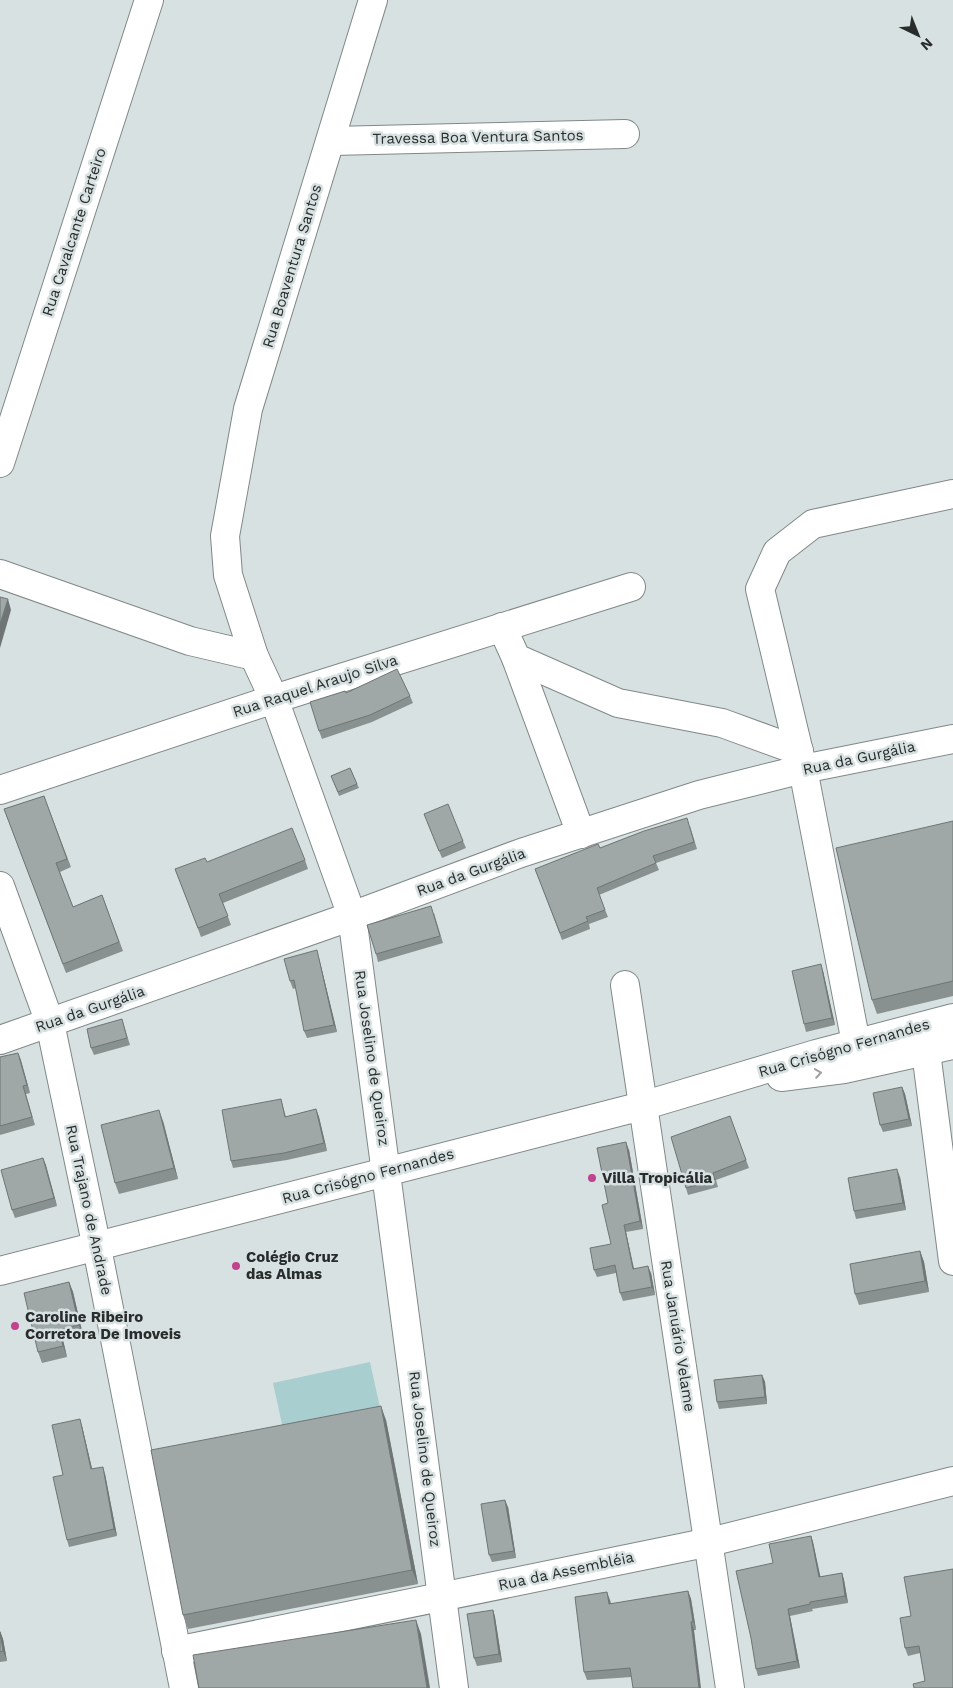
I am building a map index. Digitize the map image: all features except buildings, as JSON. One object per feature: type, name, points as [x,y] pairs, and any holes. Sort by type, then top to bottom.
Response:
[{"type":"street","name":"Rua Cavalcante Carteiro","points":[[0,463],[149,0]]},
{"type":"street","name":"Rua Boaventura Santos","points":[[225,536],[248,409],[293,258],[332,141],[373,0]]},
{"type":"street","name":"Travessa Boa Ventura Santos","points":[[332,141],[625,134]]},
{"type":"street","points":[[856,1042],[801,760],[760,589],[776,552],[813,524],[953,494]]},
{"type":"street","name":"Rua Joselino de Queiroz","points":[[225,536],[228,575],[254,656],[274,699],[352,916],[388,1170],[454,1688]]},
{"type":"street","points":[[0,574],[190,641],[254,656]]},
{"type":"street","name":"Rua Raquel Araujo Silva","points":[[0,790],[274,699],[631,587]]},
{"type":"street","points":[[502,627],[516,658],[581,834]]},
{"type":"street","points":[[516,658],[618,702],[722,723],[801,760]]},
{"type":"street","name":"Rua da Gurgália","points":[[0,1040],[352,916],[521,853],[801,760],[953,739]]},
{"type":"street","name":"Rua Trajano de Andrade","points":[[0,886],[50,1023],[97,1248],[184,1688]]},
{"type":"street","name":"Rua Januário Velame","points":[[625,985],[710,1542],[730,1688]]},
{"type":"street","name":"Rua Crisógno Fernandes","points":[[0,1271],[97,1248],[388,1170],[642,1106],[856,1042],[953,1018]]},
{"type":"street","name":"Rua Crisógno Fernandes","points":[[735,1079],[810,1075],[953,1045]]},
{"type":"street","points":[[926,1052],[953,1260]]},
{"type":"street","name":"Rua da Assembléia","points":[[176,1651],[710,1542],[953,1481]]},
{"type":"shaded area","points":[[370,1362],[382,1417],[285,1438],[273,1383]]},
{"type":"place","name":"Villa Tropicália","points":[[592,1178]]},
{"type":"place","name":"Colégio Cruz das Almas","points":[[236,1266]]},
{"type":"place","name":"Caroline Ribeiro Corretora De Imoveis","points":[[15,1326]]}]
